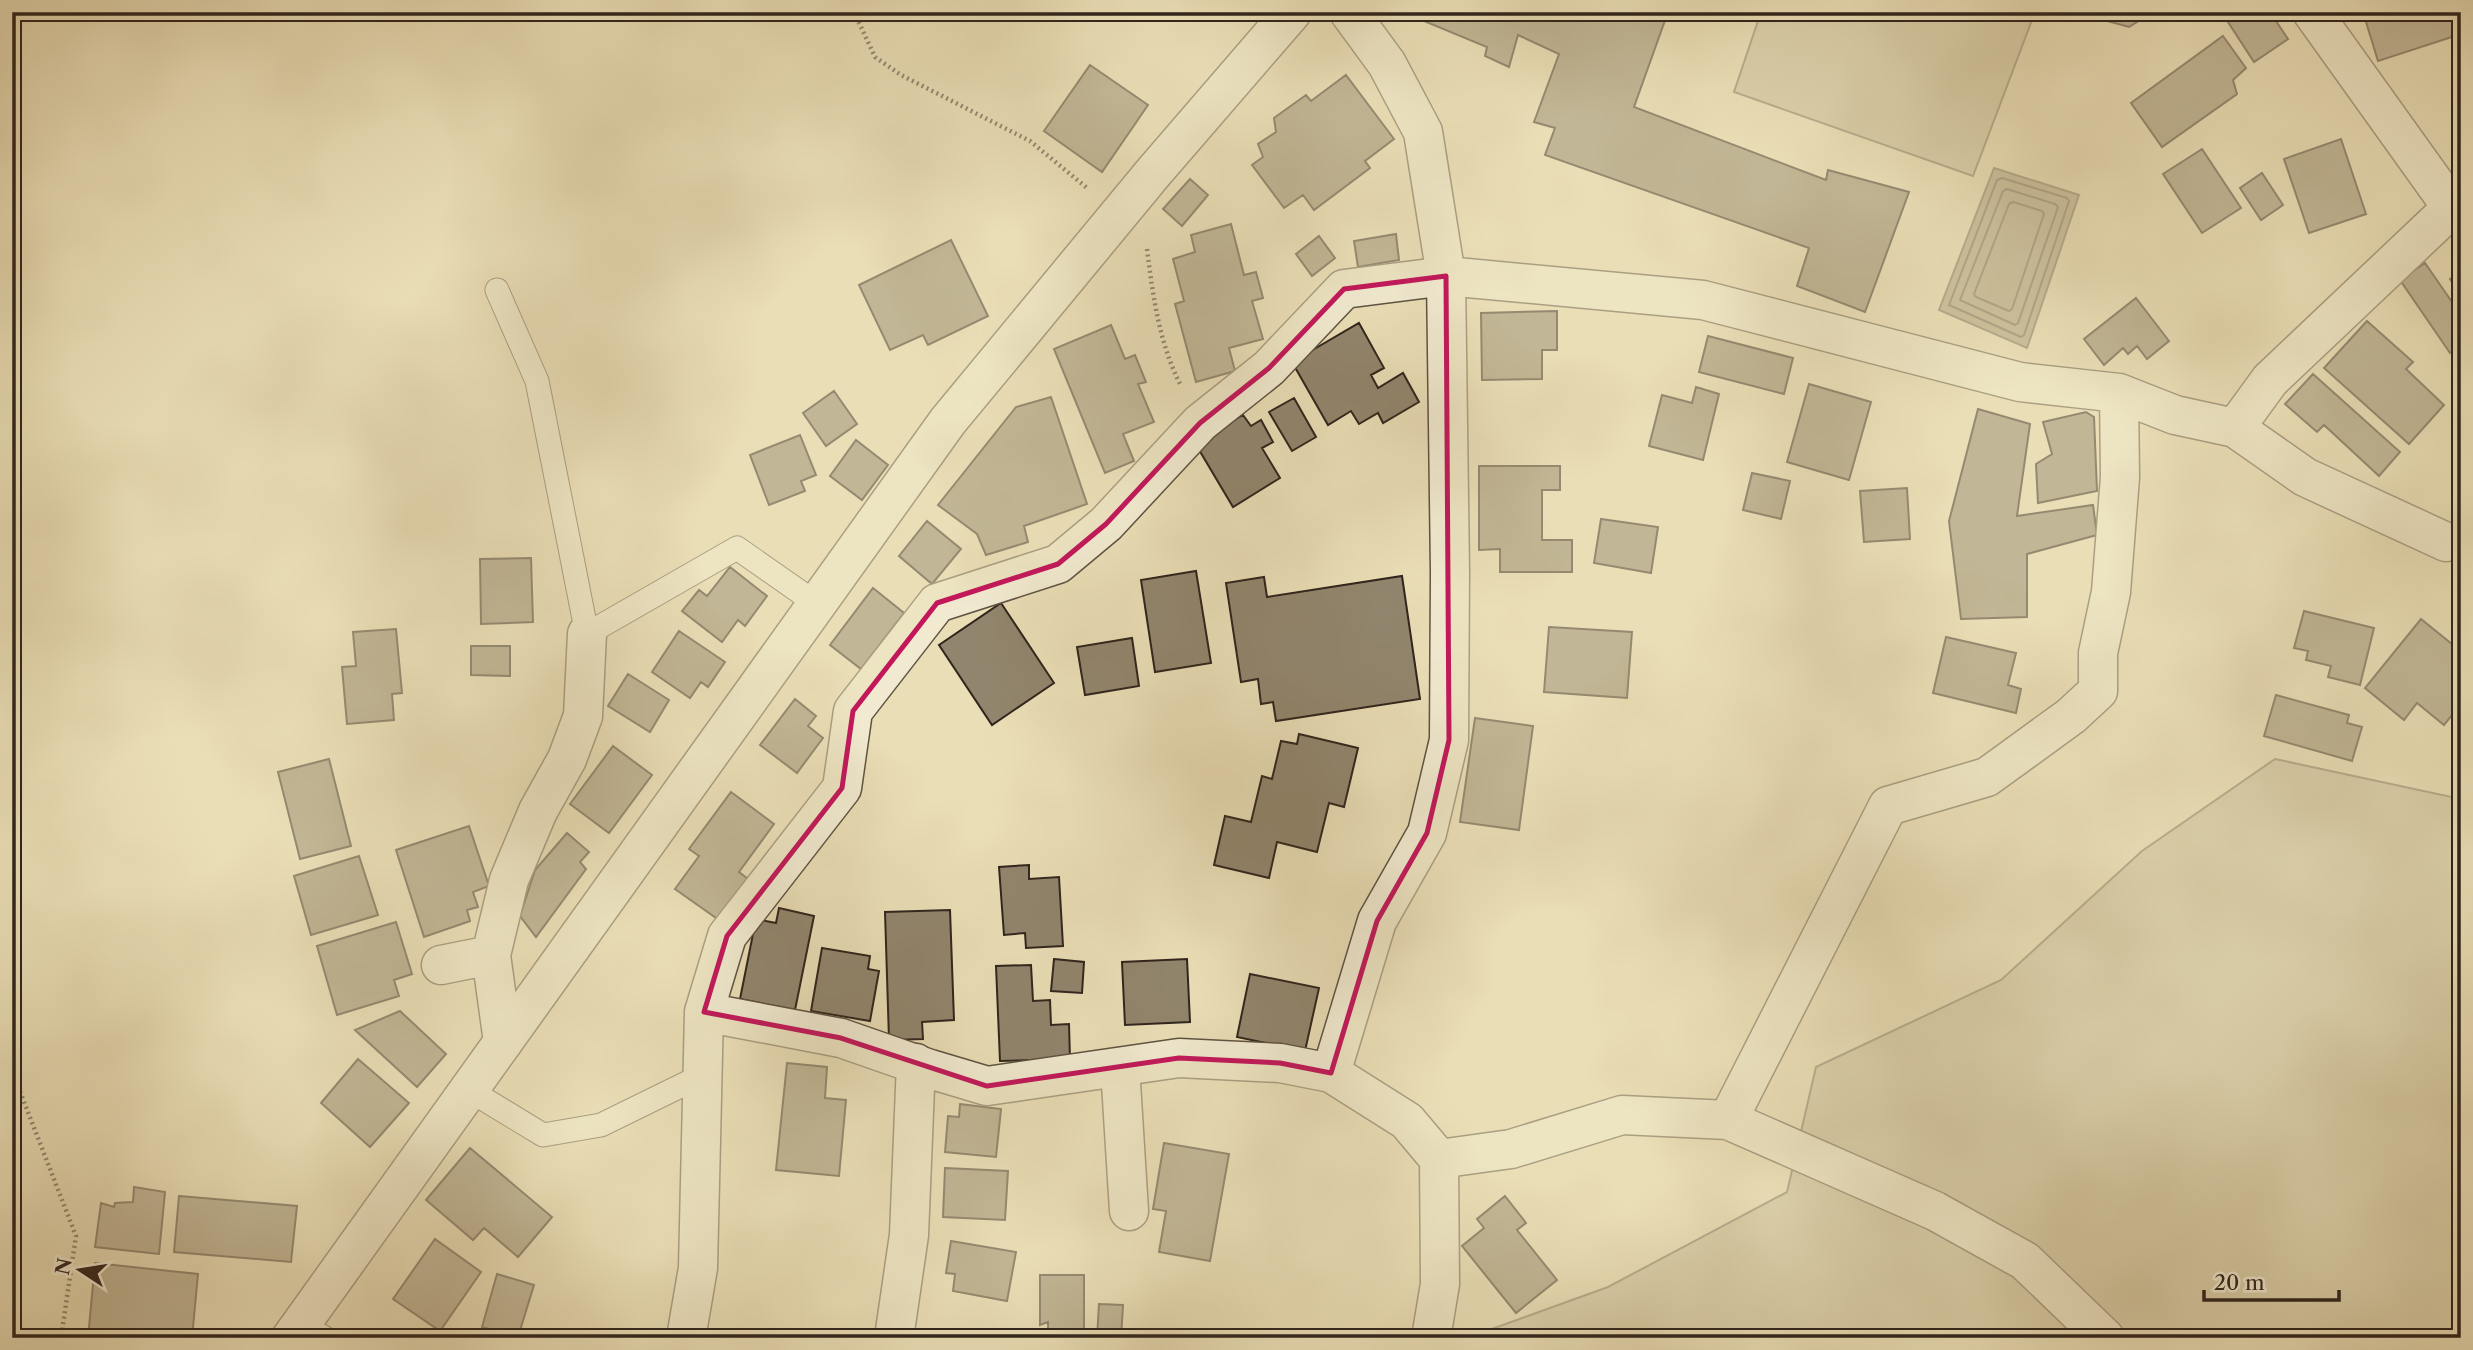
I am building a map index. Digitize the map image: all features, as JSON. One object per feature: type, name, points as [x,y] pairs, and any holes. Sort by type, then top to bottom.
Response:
[{"type":"street","points":[[305,1333],[469,1090],[948,421],[1292,12]]},
{"type":"street","points":[[1331,1073],[1377,921],[1427,833],[1449,740],[1450,559],[1446,276],[1423,132],[1387,64],[1349,12]]},
{"type":"street","points":[[2235,428],[2270,380],[2457,206],[2312,12]]},
{"type":"street","points":[[686,1338],[698,1268],[704,1012],[727,936],[842,788],[853,711],[937,603],[1058,564],[1106,524],[1200,422],[1269,368],[1343,289],[1446,276],[1703,300],[2020,382],[2119,393],[2175,415],[2235,428],[2305,477],[2446,542]]},
{"type":"street","points":[[1728,1120],[1888,806],[1987,777],[2071,716],[2098,691],[2098,653],[2112,592],[2118,502],[2119,393]]},
{"type":"street","points":[[503,1042],[491,955],[509,880],[538,811],[566,759],[583,716],[587,634]]},
{"type":"street","points":[[441,965],[491,955]]},
{"type":"street","points":[[704,1012],[841,1038],[987,1086],[1179,1058],[1280,1063],[1331,1073],[1408,1121],[1439,1158],[1440,1284],[1431,1338]]},
{"type":"street","points":[[894,1338],[909,1235],[916,1063]]},
{"type":"street","points":[[1120,1067],[1129,1211]]},
{"type":"street","points":[[1439,1158],[1511,1149],[1622,1115],[1728,1120],[1935,1211],[2025,1261],[2105,1338]]},
{"type":"lane","points":[[497,289],[537,382],[587,634],[737,548],[817,604]]},
{"type":"lane","points":[[469,1090],[543,1135],[601,1125],[703,1075]]},
{"type":"path","points":[[854,12],[875,57],[901,75],[1030,141],[1119,215],[1146,247],[1157,317],[1173,370],[1200,422]]},
{"type":"path","points":[[12,1071],[76,1237],[61,1338]]},
{"type":"highlighted area","points":[[1446,276],[1449,740],[1427,833],[1377,921],[1331,1073],[1280,1063],[1179,1058],[987,1086],[841,1038],[704,1012],[727,936],[842,788],[853,711],[937,603],[1058,564],[1106,524],[1200,423],[1269,368],[1344,289]]},
{"type":"shaded area","points":[[1761,12],[2035,12],[1973,176],[1734,92]]},
{"type":"shaded area","points":[[2275,759],[2461,799],[2461,1338],[1467,1338],[1608,1287],[1787,1192],[1816,1067],[2001,980],[2142,851]]},
{"type":"water","points":[[1994,168],[2079,195],[2027,348],[1939,310]]},
{"type":"building","points":[[1668,12],[1634,107],[1826,180],[1828,170],[1909,192],[1865,312],[1797,286],[1809,248],[1545,155],[1555,128],[1534,122],[1559,54],[1518,35],[1509,67],[1485,56],[1487,47],[1407,14]]},
{"type":"building","points":[[2102,12],[2153,12],[2129,27],[2100,19]]},
{"type":"building","points":[[2236,12],[2270,12],[2288,39],[2254,62],[2226,19]]},
{"type":"building","points":[[2363,12],[2461,12],[2461,34],[2378,61]]},
{"type":"building","points":[[2223,36],[2246,68],[2233,80],[2237,94],[2162,147],[2131,103]]},
{"type":"building","points":[[1090,65],[1148,105],[1102,172],[1044,131]]},
{"type":"building","points":[[1346,75],[1394,139],[1365,161],[1370,168],[1314,210],[1303,195],[1284,208],[1252,165],[1263,157],[1258,144],[1276,132],[1274,118],[1306,95],[1311,101]]},
{"type":"building","points":[[2341,139],[2366,214],[2309,233],[2284,159]]},
{"type":"building","points":[[2202,149],[2241,208],[2202,233],[2163,174]]},
{"type":"building","points":[[2262,173],[2283,205],[2261,220],[2240,188]]},
{"type":"building","points":[[1190,179],[1208,195],[1182,226],[1163,209]]},
{"type":"building","points":[[1231,224],[1244,275],[1256,272],[1263,298],[1252,301],[1263,339],[1229,348],[1235,371],[1196,382],[1175,304],[1184,301],[1173,259],[1195,252],[1191,235]]},
{"type":"building","points":[[1396,234],[1399,260],[1358,267],[1354,241]]},
{"type":"building","points":[[1319,236],[1335,258],[1312,276],[1296,254]]},
{"type":"building","points":[[951,240],[988,316],[928,345],[923,335],[890,350],[859,285]]},
{"type":"building","points":[[2425,263],[2461,315],[2461,346],[2450,353],[2400,280]]},
{"type":"building","points":[[2461,272],[2461,296],[2450,279]]},
{"type":"building","points":[[2136,298],[2169,341],[2147,359],[2137,346],[2128,354],[2123,348],[2104,365],[2084,339]]},
{"type":"building","points":[[1557,311],[1557,350],[1542,350],[1542,379],[1482,380],[1481,313]]},
{"type":"building","points":[[2367,321],[2413,362],[2406,369],[2444,405],[2409,444],[2324,368]]},
{"type":"building","points":[[1359,323],[1384,368],[1371,375],[1378,388],[1403,373],[1419,402],[1383,423],[1378,413],[1359,424],[1351,411],[1328,425],[1292,362]]},
{"type":"building","points":[[1111,325],[1125,359],[1135,355],[1146,382],[1138,384],[1154,422],[1123,434],[1134,461],[1105,473],[1054,349]]},
{"type":"building","points":[[1708,336],[1793,358],[1784,394],[1699,372]]},
{"type":"building","points":[[2313,374],[2400,452],[2379,476],[2324,425],[2317,432],[2285,404]]},
{"type":"building","points":[[1809,384],[1871,402],[1849,480],[1787,462]]},
{"type":"building","points":[[1696,387],[1719,394],[1703,460],[1649,446],[1662,395],[1692,403]]},
{"type":"building","points":[[834,391],[857,424],[826,446],[803,413]]},
{"type":"building","points":[[1051,397],[1087,504],[1024,526],[1028,542],[986,555],[977,534],[938,505],[1016,407]]},
{"type":"building","points":[[1294,398],[1316,437],[1292,451],[1269,412]]},
{"type":"building","points":[[1978,409],[2030,424],[2017,516],[2093,505],[2097,535],[2027,554],[2027,617],[1961,619],[1949,521]]},
{"type":"building","points":[[2086,412],[2094,417],[2097,491],[2038,503],[2036,464],[2052,454],[2043,422]]},
{"type":"building","points":[[1243,415],[1251,426],[1261,420],[1273,442],[1262,448],[1280,478],[1233,507],[1195,443]]},
{"type":"building","points":[[800,435],[816,475],[801,481],[805,491],[769,505],[750,455]]},
{"type":"building","points":[[856,440],[888,465],[862,500],[830,476]]},
{"type":"building","points":[[1479,466],[1560,466],[1560,490],[1542,490],[1542,540],[1572,540],[1572,572],[1500,572],[1500,549],[1479,550]]},
{"type":"building","points":[[1752,473],[1790,481],[1781,519],[1743,510]]},
{"type":"building","points":[[1907,488],[1910,539],[1864,542],[1860,491]]},
{"type":"building","points":[[1601,519],[1658,527],[1651,573],[1594,563]]},
{"type":"building","points":[[927,521],[961,549],[932,584],[899,556]]},
{"type":"building","points":[[531,558],[533,622],[481,624],[480,559]]},
{"type":"building","points":[[730,567],[767,596],[745,626],[738,620],[722,642],[682,611],[699,590],[707,596]]},
{"type":"building","points":[[1196,571],[1211,663],[1155,672],[1141,580]]},
{"type":"building","points":[[1402,576],[1420,699],[1276,721],[1273,702],[1261,704],[1258,679],[1241,682],[1226,583],[1264,577],[1267,597]]},
{"type":"building","points":[[873,588],[904,613],[861,669],[830,645]]},
{"type":"building","points":[[1001,603],[1054,683],[992,725],[939,645]]},
{"type":"building","points":[[2304,611],[2374,628],[2360,685],[2328,677],[2331,666],[2306,660],[2308,651],[2294,648]]},
{"type":"building","points":[[2421,619],[2452,644],[2461,633],[2461,704],[2444,725],[2417,703],[2404,720],[2365,688]]},
{"type":"building","points":[[1549,627],[1632,632],[1627,698],[1544,692]]},
{"type":"building","points":[[396,629],[402,693],[392,694],[394,720],[347,724],[342,667],[356,666],[353,632]]},
{"type":"building","points":[[679,631],[725,662],[708,687],[701,682],[690,698],[652,672]]},
{"type":"building","points":[[1946,637],[2016,653],[2008,685],[2021,689],[2016,713],[1933,693]]},
{"type":"building","points":[[1132,638],[1139,686],[1085,695],[1077,647]]},
{"type":"building","points":[[471,646],[510,646],[510,676],[471,675]]},
{"type":"building","points":[[628,674],[669,700],[650,732],[608,706]]},
{"type":"building","points":[[2276,695],[2349,715],[2347,723],[2362,727],[2352,761],[2264,736]]},
{"type":"building","points":[[795,699],[816,716],[808,726],[823,738],[797,773],[760,745]]},
{"type":"building","points":[[1475,718],[1533,726],[1519,830],[1460,822]]},
{"type":"building","points":[[1299,734],[1358,748],[1344,807],[1329,803],[1317,852],[1277,842],[1269,878],[1214,865],[1225,816],[1251,822],[1262,776],[1272,779],[1281,741],[1297,744]]},
{"type":"building","points":[[613,746],[652,775],[609,833],[570,804]]},
{"type":"building","points":[[329,759],[351,846],[300,859],[278,772]]},
{"type":"building","points":[[731,792],[774,824],[739,872],[748,879],[719,920],[675,889],[699,856],[689,849]]},
{"type":"building","points":[[469,826],[489,886],[473,892],[478,907],[467,910],[470,921],[424,937],[396,850]]},
{"type":"building","points":[[567,833],[589,852],[580,862],[586,869],[536,937],[520,916],[535,870]]},
{"type":"building","points":[[359,856],[378,915],[311,935],[294,876]]},
{"type":"building","points":[[1029,865],[1029,879],[1059,877],[1063,946],[1026,948],[1025,933],[1004,935],[999,867]]},
{"type":"building","points":[[779,908],[814,916],[795,1010],[740,999],[756,919],[776,923]]},
{"type":"building","points":[[950,910],[954,1020],[922,1022],[923,1039],[889,1040],[885,912]]},
{"type":"building","points":[[396,922],[412,974],[394,980],[399,996],[337,1015],[317,946]]},
{"type":"building","points":[[822,948],[870,956],[868,969],[879,971],[870,1021],[811,1011]]},
{"type":"building","points":[[1054,959],[1084,962],[1082,993],[1051,991]]},
{"type":"building","points":[[1187,959],[1190,1022],[1125,1025],[1122,962]]},
{"type":"building","points":[[1031,965],[1033,1001],[1050,1000],[1051,1025],[1069,1024],[1070,1059],[1000,1061],[996,966]]},
{"type":"building","points":[[1250,974],[1319,988],[1305,1051],[1237,1037]]},
{"type":"building","points":[[400,1011],[446,1054],[417,1087],[355,1030]]},
{"type":"building","points":[[358,1059],[409,1103],[370,1147],[321,1103]]},
{"type":"building","points":[[787,1063],[827,1067],[825,1098],[846,1100],[839,1176],[776,1170]]},
{"type":"building","points":[[960,1104],[1001,1109],[996,1157],[945,1152],[948,1116],[959,1117]]},
{"type":"building","points":[[1164,1143],[1229,1154],[1210,1261],[1159,1252],[1166,1211],[1153,1209]]},
{"type":"building","points":[[470,1148],[552,1217],[518,1257],[484,1228],[473,1240],[426,1200]]},
{"type":"building","points":[[945,1168],[1008,1171],[1005,1220],[943,1217]]},
{"type":"building","points":[[134,1187],[165,1192],[159,1254],[95,1247],[101,1203],[114,1207],[115,1203],[133,1202]]},
{"type":"building","points":[[179,1196],[297,1206],[291,1262],[174,1252]]},
{"type":"building","points":[[1505,1196],[1526,1223],[1517,1230],[1557,1280],[1516,1313],[1462,1246],[1484,1228],[1477,1219]]},
{"type":"building","points":[[435,1239],[481,1272],[440,1331],[393,1299]]},
{"type":"building","points":[[951,1241],[1016,1252],[1007,1301],[953,1291],[955,1274],[946,1273]]},
{"type":"building","points":[[95,1263],[198,1274],[192,1338],[88,1338]]},
{"type":"building","points":[[497,1274],[534,1285],[518,1337],[482,1327]]},
{"type":"building","points":[[1040,1275],[1084,1275],[1084,1338],[1048,1338],[1048,1322],[1040,1325]]},
{"type":"building","points":[[1099,1304],[1123,1305],[1121,1338],[1097,1338]]}]
